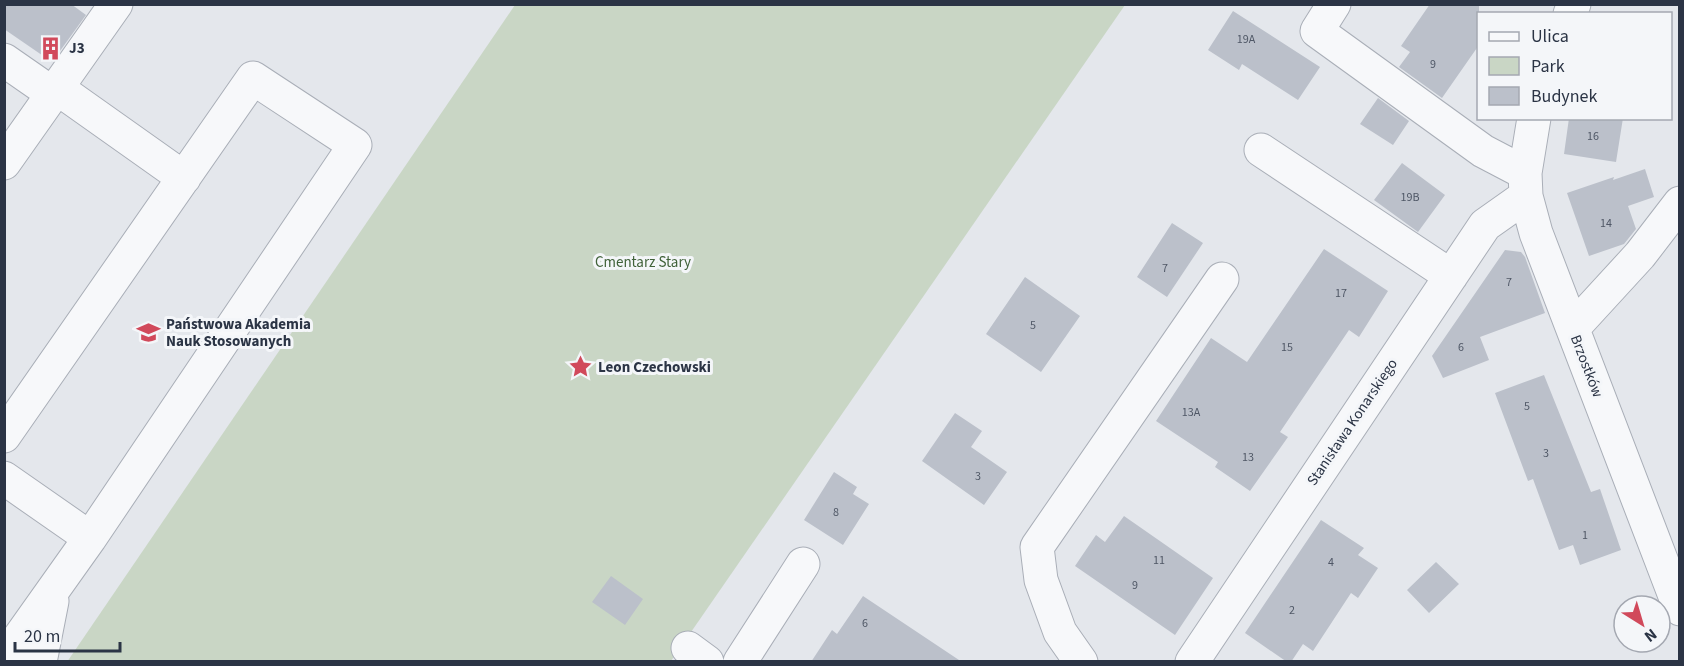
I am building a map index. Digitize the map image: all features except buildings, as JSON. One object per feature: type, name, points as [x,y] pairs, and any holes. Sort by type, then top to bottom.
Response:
[{"type":"street","points":[[4,163],[116,4]]},
{"type":"street","points":[[1334,4],[1317,31],[1525,184]]},
{"type":"street","points":[[4,60],[55,91],[184,178]]},
{"type":"street","points":[[4,436],[254,78],[356,145],[54,591],[4,659]]},
{"type":"street","name":"Brzostków","points":[[1534,120],[1525,184],[1536,233],[1573,328],[1671,555],[1680,609]]},
{"type":"street","points":[[1261,150],[1450,276]]},
{"type":"street","name":"Stanisława Konarskiego","points":[[1191,662],[1485,225],[1525,184]]},
{"type":"street","points":[[1573,328],[1640,255],[1680,203]]},
{"type":"street","points":[[1081,662],[1060,632],[1041,580],[1037,547],[1222,279]]},
{"type":"street","points":[[4,478],[90,538]]},
{"type":"street","points":[[740,662],[803,564]]},
{"type":"street","points":[[40,662],[54,591]]},
{"type":"green space","name":"Cmentarz Stary","points":[[515,5],[1125,5],[671,661],[67,662]]},
{"type":"place","name":"J3","points":[[51,48]]},
{"type":"place","name":"Państwowa Akademia Nauk Stosowanych","points":[[148,333]]},
{"type":"place","name":"Leon Czechowski","points":[[580,367]]}]
